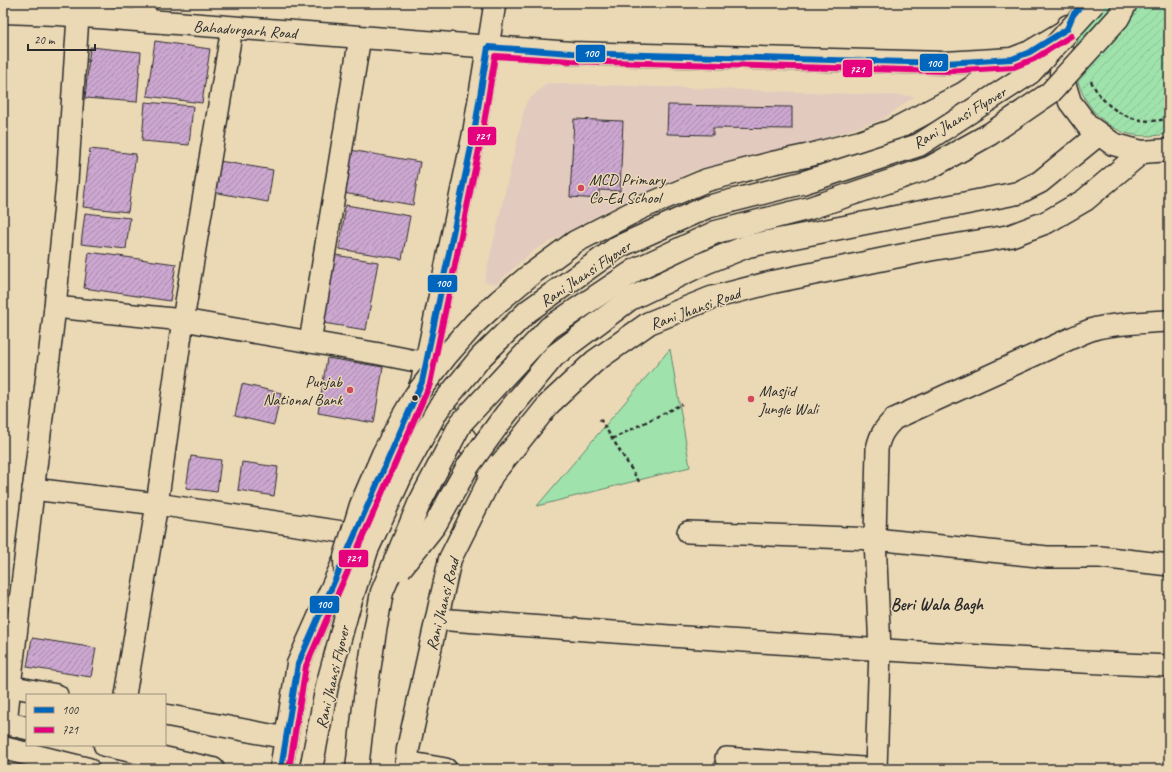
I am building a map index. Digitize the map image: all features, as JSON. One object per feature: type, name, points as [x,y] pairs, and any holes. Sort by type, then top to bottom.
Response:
[{"type":"main road","points":[[1083,3],[1073,15],[1062,43],[1061,73],[1070,102],[1088,126],[1112,144],[1142,152],[1169,150]]},
{"type":"main road","name":"Rani Jhansi Flyover","points":[[311,769],[327,686],[347,613],[367,550],[401,476],[438,409],[481,357],[528,311],[618,247],[706,207],[802,183],[919,145],[1030,73],[1094,3]]},
{"type":"main road","name":"Rani Jhansi Flyover","points":[[357,769],[366,690],[382,592],[419,504],[461,423],[549,328],[637,269],[716,232],[810,208],[929,168],[990,134],[1050,93],[1118,18],[1126,3]]},
{"type":"main road","name":"Bahadurgarh Road","points":[[3,12],[144,12],[232,28],[488,47]]},
{"type":"main road","points":[[347,613],[345,557],[361,505],[383,454],[402,418],[415,396],[446,356],[475,323],[530,275],[575,242],[643,207],[707,180],[752,167],[806,156],[860,142],[891,131],[964,93],[1012,59],[1030,52],[1067,29]]},
{"type":"main road","points":[[281,769],[298,664],[356,534],[424,373],[474,133],[488,47],[571,53],[945,63],[1012,59]]},
{"type":"main road","points":[[382,592],[435,525],[468,466],[506,414],[554,356],[630,299],[748,246],[1018,193],[1040,182],[1099,134]]},
{"type":"main road","name":"Rani Jhansi Road","points":[[406,765],[408,749],[450,559],[492,475],[549,404],[595,360],[650,323],[711,298],[773,282],[928,250],[1010,236],[1047,222],[1085,200],[1142,152]]},
{"type":"main road","points":[[424,373],[492,475]]},
{"type":"main road","points":[[5,723],[26,728]]},
{"type":"main road","points":[[110,746],[213,769]]},
{"type":"main road","points":[[3,748],[88,769]]},
{"type":"street","points":[[488,47],[495,3]]},
{"type":"street","points":[[5,723],[6,686],[33,489],[55,307],[67,182],[65,11]]},
{"type":"street","points":[[125,694],[157,504],[183,320],[232,28]]},
{"type":"street","points":[[310,342],[360,37]]},
{"type":"street","points":[[55,307],[183,320],[310,342],[424,373]]},
{"type":"street","points":[[726,758],[876,769],[880,650],[875,539],[877,449],[879,438],[885,427],[894,419],[1074,336],[1096,328],[1169,321]]},
{"type":"street","points":[[33,489],[157,504],[356,534]]},
{"type":"street","points":[[688,532],[875,539],[1047,557],[1100,557],[1169,565]]},
{"type":"street","points":[[437,618],[668,636],[880,650],[1169,666]]},
{"type":"street","points":[[6,686],[50,694]]},
{"type":"street","points":[[166,715],[286,738]]},
{"type":"street","points":[[406,765],[446,769]]},
{"type":"path","points":[[1089,74],[1094,87],[1101,98],[1116,111],[1128,118],[1155,121],[1169,118]]},
{"type":"path","points":[[612,439],[682,404]]},
{"type":"path","points":[[600,419],[640,483]]},
{"type":"shaded area","name":"MCD Primary Co-Ed School","points":[[547,83],[915,96],[883,119],[793,149],[695,170],[615,206],[533,251],[496,284],[484,282],[526,102]]},
{"type":"green space","points":[[1102,3],[1169,3],[1169,134],[1139,136],[1129,134],[1115,128],[1102,120],[1083,96],[1075,66],[1075,51],[1083,27]]},
{"type":"green space","points":[[670,349],[690,467],[537,506]]},
{"type":"building","points":[[155,41],[210,49],[202,103],[147,96]]},
{"type":"building","points":[[90,47],[141,52],[137,102],[85,98]]},
{"type":"building","points":[[145,102],[193,106],[189,145],[142,141]]},
{"type":"building","points":[[668,105],[792,107],[792,129],[713,128],[713,135],[667,134]]},
{"type":"building","points":[[574,119],[623,121],[620,191],[599,190],[599,199],[570,197]]},
{"type":"building","points":[[90,149],[136,154],[128,212],[83,207]]},
{"type":"building","points":[[350,150],[420,162],[413,205],[343,193]]},
{"type":"building","points":[[219,161],[273,170],[268,202],[213,192]]},
{"type":"building","points":[[346,205],[410,216],[402,259],[339,249]]},
{"type":"building","points":[[85,213],[130,218],[126,249],[81,244]]},
{"type":"building","points":[[89,252],[176,264],[170,301],[84,288]]},
{"type":"building","points":[[335,255],[378,262],[366,330],[323,323]]},
{"type":"building","name":"Punjab National Bank","points":[[327,358],[383,367],[374,423],[318,413]]},
{"type":"building","points":[[242,384],[281,393],[274,425],[235,416]]},
{"type":"building","points":[[191,456],[221,460],[217,492],[186,488]]},
{"type":"building","points":[[242,462],[278,467],[274,496],[238,490]]},
{"type":"building","points":[[32,638],[96,648],[91,677],[27,667]]},
{"type":"transit line","name":"100","points":[[281,769],[298,664],[422,382],[474,133],[488,47],[571,53],[945,63],[1012,59],[1030,52],[1067,29],[1073,15],[1083,3]]},
{"type":"transit line","name":"721","points":[[289,769],[306,666],[430,384],[482,135],[495,56],[571,61],[945,71],[1014,67],[1034,59],[1071,36]]},
{"type":"place","name":"MCD Primary Co-Ed School","points":[[581,188]]},
{"type":"place","name":"Punjab National Bank","points":[[350,390]]},
{"type":"place","name":"Masjid Jungle Wali","points":[[751,399]]},
{"type":"district","name":"Beri Wala Bagh","points":[[937,604]]}]
